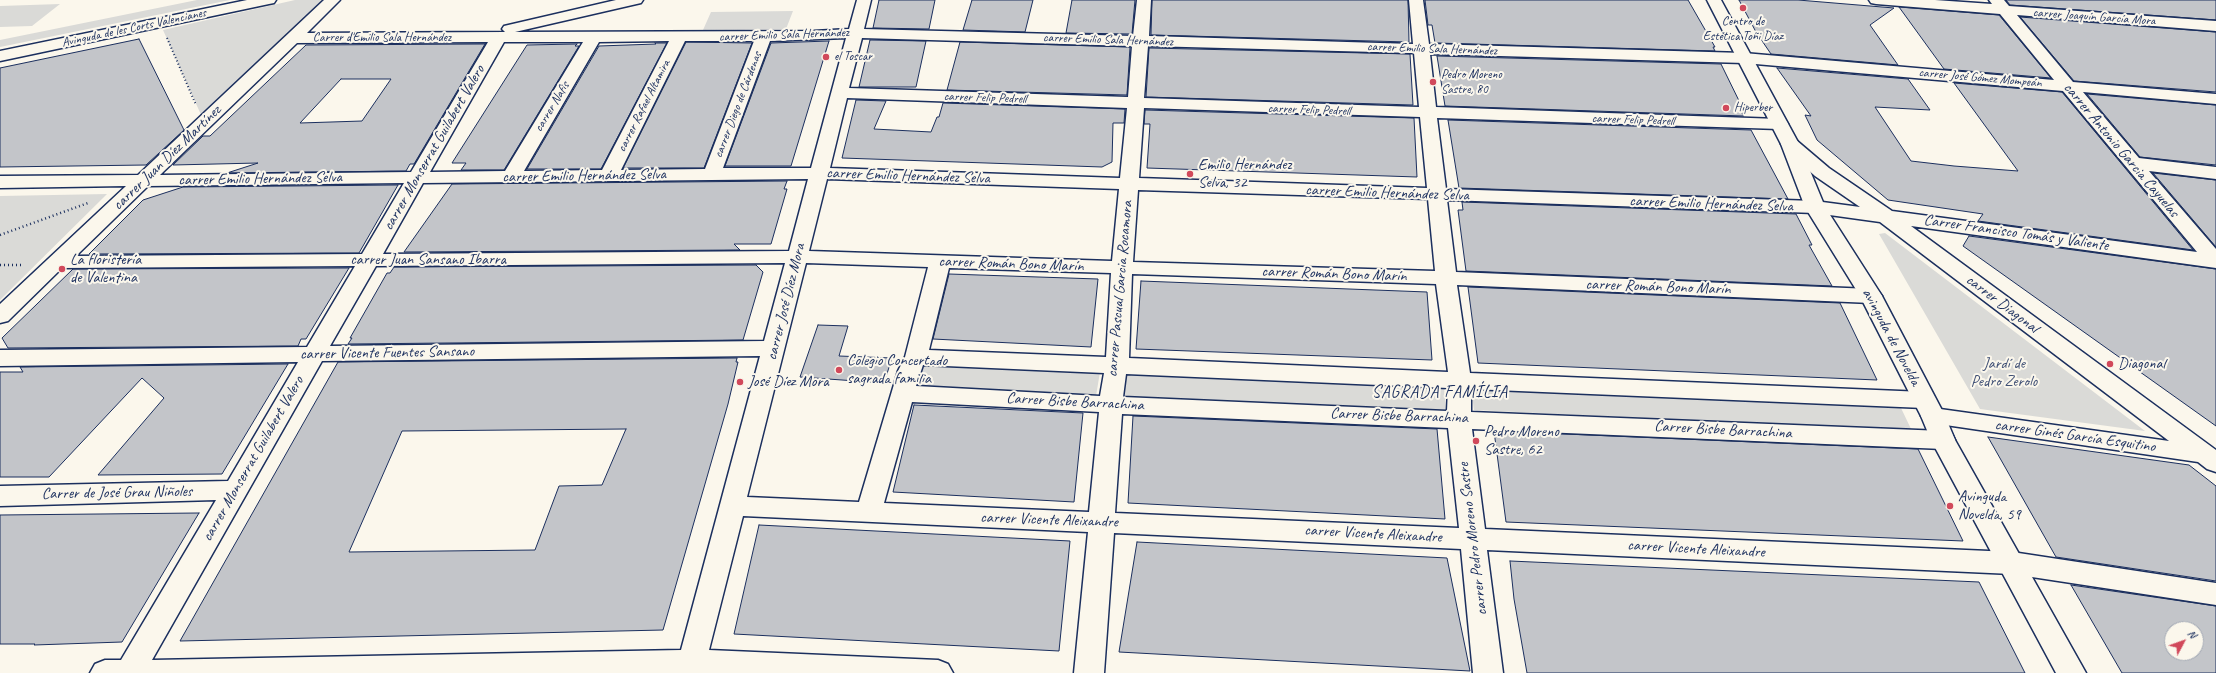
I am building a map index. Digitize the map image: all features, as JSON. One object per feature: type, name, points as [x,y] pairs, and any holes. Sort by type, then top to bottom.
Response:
[{"type":"street","name":"Avinguda de les Corts Valencianes","points":[[0,56],[269,0]]},
{"type":"street","name":"carrer Juan Díez Martínez","points":[[0,316],[333,0]]},
{"type":"street","points":[[472,38],[511,34],[607,3],[636,0]]},
{"type":"street","name":"carrer José Díez Mora","points":[[691,667],[864,0]]},
{"type":"street","name":"carrer Pascual Garcia Rocamora","points":[[1089,673],[1113,380],[1117,365],[1122,268],[1144,0]]},
{"type":"street","name":"carrer Pedro Moreno Sastre","points":[[1416,0],[1446,278],[1460,380],[1459,418],[1474,539],[1488,673]]},
{"type":"street","name":"avinguda de Novelda","points":[[1714,0],[1790,144],[1815,207],[1871,296],[1933,419],[2071,673]]},
{"type":"street","name":"carrer Joaquín García Mora","points":[[1876,0],[2000,5],[2216,26]]},
{"type":"street","name":"carrer Antonio Garcia Cayuelas","points":[[2000,5],[2216,261]]},
{"type":"street","name":"carrer Emilio Sala Hernández","points":[[472,38],[511,34],[593,38],[764,36],[856,33],[1744,58]]},
{"type":"street","name":"carrer Monserrat Guilabert Valero","points":[[129,673],[234,490],[417,178],[511,34]]},
{"type":"street","name":"carrer Diego de Cárdenas","points":[[712,174],[764,36]]},
{"type":"street","name":"carrer Rafael Altamira","points":[[609,176],[679,37]]},
{"type":"street","name":"Carrer d'Emilio Sala Hernández","points":[[293,38],[472,38]]},
{"type":"street","name":"carrer Nafis","points":[[510,177],[593,38]]},
{"type":"street","name":"carrer José Gómez Mompeán","points":[[1744,58],[2216,99]]},
{"type":"street","name":"carrer Felip Pedrell","points":[[840,93],[1428,114],[1779,124]]},
{"type":"street","name":"carrer Diagonal","points":[[1790,144],[1822,172],[1884,215],[2212,457]]},
{"type":"street","points":[[2132,163],[2216,173]]},
{"type":"street","name":"carrer Emilio Hernández Selva","points":[[0,182],[819,173],[1129,185],[1815,207]]},
{"type":"street","name":"Carrer Francisco Tomás y Valiente","points":[[1815,207],[1884,215],[2216,261]]},
{"type":"street","name":"carrer Juan Sansano Ibarra","points":[[58,262],[798,257]]},
{"type":"street","name":"carrer Román Bono Marín","points":[[798,257],[1446,278],[1871,296]]},
{"type":"street","points":[[869,512],[909,371],[916,357],[940,262]]},
{"type":"street","name":"carrer Vicente Fuentes Sansano","points":[[0,358],[774,348]]},
{"type":"street","points":[[916,357],[1460,380],[1933,419]]},
{"type":"street","name":"Carrer Bisbe Barrachina","points":[[903,393],[1111,404],[1459,418],[1933,419]]},
{"type":"street","name":"carrer Ginés García Esquitino","points":[[1933,419],[2212,457]]},
{"type":"street","name":"Carrer de José Grau Niñoles","points":[[0,496],[234,490]]},
{"type":"street","name":"carrer Vicente Aleixandre","points":[[733,506],[2012,562],[2216,594]]},
{"type":"street","points":[[105,673],[691,667],[938,673]]},
{"type":"path","points":[[167,37],[204,123]]},
{"type":"path","points":[[0,235],[89,203]]},
{"type":"path","points":[[0,265],[28,265]]},
{"type":"green space","points":[[197,0],[230,0],[0,47],[0,40]]},
{"type":"green space","points":[[295,0],[323,0],[202,117],[163,30]]},
{"type":"green space","points":[[60,4],[32,26],[0,27],[0,6]]},
{"type":"green space","points":[[793,11],[786,29],[703,30],[711,12]]},
{"type":"green space","points":[[107,194],[103,198],[0,300],[0,196]]},
{"type":"green space","name":"Jardí de Pedro Zerolo","points":[[1885,233],[2145,431],[1980,409],[1879,234]]},
{"type":"green space","points":[[922,364],[1100,372],[1096,396],[915,387]]},
{"type":"green space","points":[[1126,373],[1444,387],[1446,410],[1123,397]]},
{"type":"green space","points":[[1471,388],[1901,408],[1912,431],[1474,410]]},
{"type":"building","points":[[879,0],[935,0],[929,29],[873,28]]},
{"type":"building","points":[[972,0],[1033,0],[1025,32],[963,30]]},
{"type":"building","points":[[1072,0],[1135,0],[1132,34],[1066,33]]},
{"type":"building","points":[[1152,0],[1408,0],[1409,42],[1151,35]]},
{"type":"building","points":[[1425,0],[1688,0],[1715,47],[1713,47],[1715,51],[1435,43],[1432,25],[1428,25]]},
{"type":"building","points":[[1739,0],[1798,0],[1894,8],[1870,25],[1898,65],[1771,54],[1756,32]]},
{"type":"building","points":[[2006,0],[2216,0],[2216,20],[2010,5]]},
{"type":"building","points":[[1899,7],[1999,15],[2051,78],[1944,69]]},
{"type":"building","points":[[2020,17],[2216,32],[2216,92],[2074,81]]},
{"type":"building","points":[[139,39],[184,130],[146,165],[0,167],[0,68]]},
{"type":"building","points":[[870,40],[926,41],[916,87],[859,87]]},
{"type":"building","points":[[829,41],[791,166],[725,166],[771,43]]},
{"type":"building","points":[[686,42],[752,43],[704,168],[623,168]]},
{"type":"building","points":[[960,42],[1130,47],[1127,95],[947,90]]},
{"type":"building","points":[[655,43],[667,43],[601,169],[527,169],[599,46],[656,44]]},
{"type":"building","points":[[485,44],[414,164],[410,164],[406,171],[227,173],[258,163],[173,165],[203,136],[210,136],[306,45]],"holes":[[[341,79],[391,79],[362,121],[300,123]]]},
{"type":"building","points":[[577,44],[575,46],[579,46],[504,170],[461,170],[466,163],[452,163],[527,45]]},
{"type":"building","points":[[1149,48],[1410,54],[1413,105],[1146,97]]},
{"type":"building","points":[[1437,56],[1721,64],[1745,113],[1742,113],[1744,116],[1445,106]]},
{"type":"building","points":[[1777,68],[1908,79],[1930,110],[1875,107],[1911,161],[1954,166],[2018,171],[1954,83],[2062,92],[2193,250],[1978,221],[1983,214],[1888,200],[1817,140],[1805,115],[1811,116]]},
{"type":"building","points":[[2087,94],[2216,105],[2216,165],[2140,157]]},
{"type":"building","points":[[856,100],[886,101],[874,129],[931,132],[937,117],[939,117],[943,103],[1125,109],[1124,123],[1113,123],[1112,162],[1102,167],[842,158]]},
{"type":"building","points":[[1145,110],[1414,118],[1417,177],[1147,168],[1150,124],[1144,124]]},
{"type":"building","points":[[1448,120],[1751,130],[1788,199],[1459,188]]},
{"type":"building","points":[[2153,173],[2216,180],[2216,247]]},
{"type":"building","points":[[787,181],[784,189],[787,189],[771,244],[734,244],[740,250],[404,252],[452,184]]},
{"type":"building","points":[[398,185],[359,253],[89,254],[143,200],[183,187]]},
{"type":"building","points":[[1462,202],[1796,214],[1812,245],[1809,245],[1832,286],[1466,271],[1458,210],[1463,210]]},
{"type":"building","points":[[1969,236],[2216,269],[2216,426],[1963,246]]},
{"type":"building","points":[[756,265],[763,272],[743,340],[348,344],[387,273],[390,273],[394,267]]},
{"type":"building","points":[[349,268],[306,339],[301,339],[298,346],[8,348],[2,338],[73,269]]},
{"type":"building","points":[[949,274],[1098,279],[1091,347],[933,339]]},
{"type":"building","points":[[1141,281],[1427,292],[1432,360],[1136,349]]},
{"type":"building","points":[[1468,287],[1840,303],[1877,380],[1478,363]]},
{"type":"building","points":[[818,325],[848,326],[839,356],[892,358],[884,383],[800,377]]},
{"type":"building","points":[[737,358],[736,362],[738,362],[728,404],[663,630],[180,641],[338,362]],"holes":[[[626,429],[602,485],[559,486],[535,550],[349,552],[402,431]]]},
{"type":"building","points":[[288,364],[222,474],[98,475],[164,398],[142,378],[49,477],[0,477],[0,372],[23,372],[20,367]]},
{"type":"building","points":[[914,405],[1083,413],[1074,502],[893,492]]},
{"type":"building","points":[[1133,416],[1437,429],[1445,519],[1128,503]]},
{"type":"building","points":[[1494,431],[1918,449],[1963,541],[1506,522]]},
{"type":"building","points":[[1988,437],[2189,465],[2216,486],[2216,581],[2056,557]]},
{"type":"building","points":[[199,513],[122,642],[34,645],[35,644],[0,644],[0,515]]},
{"type":"building","points":[[759,525],[1070,541],[1059,651],[734,634]]},
{"type":"building","points":[[1137,542],[1447,558],[1470,671],[1119,652]]},
{"type":"building","points":[[1510,561],[1979,582],[2025,673],[1527,673],[1514,599]]},
{"type":"building","points":[[2071,585],[2216,606],[2216,673],[2122,673]]},
{"type":"place","name":"Centro de Estética Toñi Díaz","points":[[1743,8]]},
{"type":"place","name":"el Toscar","points":[[826,57]]},
{"type":"place","name":"Pedro Moreno Sastre, 80","points":[[1433,82]]},
{"type":"place","name":"Hiperber","points":[[1726,108]]},
{"type":"place","name":"Emilio Hernández Selva, 32","points":[[1190,174]]},
{"type":"place","name":"La floristería de Valentina","points":[[62,269]]},
{"type":"place","name":"Diagonal","points":[[2110,364]]},
{"type":"place","name":"Colegio Concertado sagrada familia","points":[[839,370]]},
{"type":"place","name":"José Díez Mora","points":[[740,382]]},
{"type":"place","name":"Pedro Moreno Sastre, 62","points":[[1476,441]]},
{"type":"place","name":"Avinguda Novelda, 59","points":[[1950,506]]},
{"type":"district","name":"SAGRADA FAMÍLIA","points":[[1440,393]]}]
